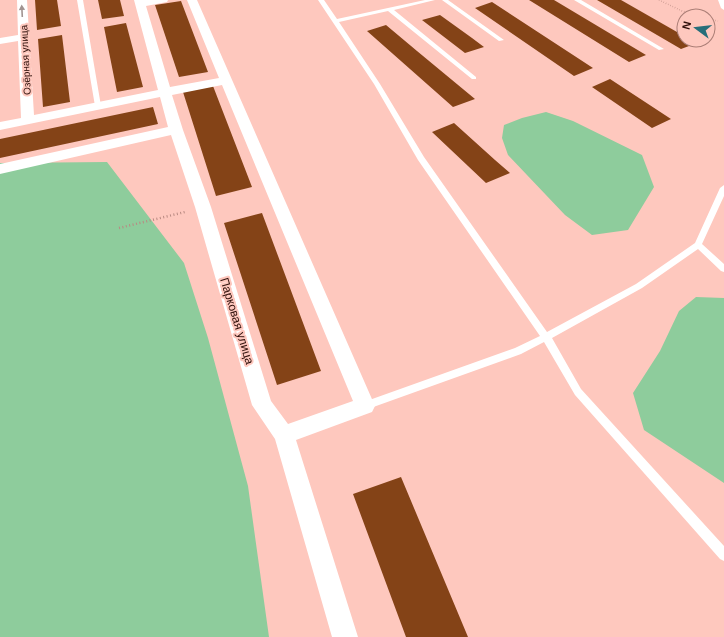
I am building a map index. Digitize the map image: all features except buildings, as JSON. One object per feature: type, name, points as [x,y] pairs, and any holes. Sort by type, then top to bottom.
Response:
[{"type":"street","name":"Озёрная улица","points":[[22,0],[28,120]]},
{"type":"street","points":[[140,2],[163,0]]},
{"type":"street","points":[[192,0],[365,406],[284,435]]},
{"type":"street","name":"Парковая улица","points":[[140,2],[176,130],[203,207],[262,405],[284,435],[345,637]]},
{"type":"street","points":[[0,41],[24,37]]},
{"type":"street","points":[[0,126],[226,80]]},
{"type":"street","points":[[0,169],[176,130]]},
{"type":"lane","points":[[80,0],[98,106]]},
{"type":"lane","points":[[321,0],[377,84],[421,158],[546,338],[578,392],[724,555]]},
{"type":"lane","points":[[336,21],[432,0]]},
{"type":"lane","points":[[445,0],[501,40]]},
{"type":"lane","points":[[577,0],[662,49]]},
{"type":"lane","points":[[721,0],[724,8]]},
{"type":"lane","points":[[389,9],[474,78]]},
{"type":"lane","points":[[365,406],[518,351],[546,338],[639,286],[698,245],[724,189]]},
{"type":"lane","points":[[698,245],[724,269]]},
{"type":"path","points":[[659,0],[676,8]]},
{"type":"path","points":[[119,228],[203,207]]},
{"type":"green space","points":[[546,112],[573,121],[642,155],[654,187],[628,230],[592,235],[565,215],[508,155],[502,138],[504,125],[522,118]]},
{"type":"green space","points":[[107,162],[184,263],[208,338],[248,486],[269,637],[0,637],[0,163]]},
{"type":"green space","points":[[696,297],[724,298],[724,483],[644,430],[633,393],[660,351],[679,311]]}]
